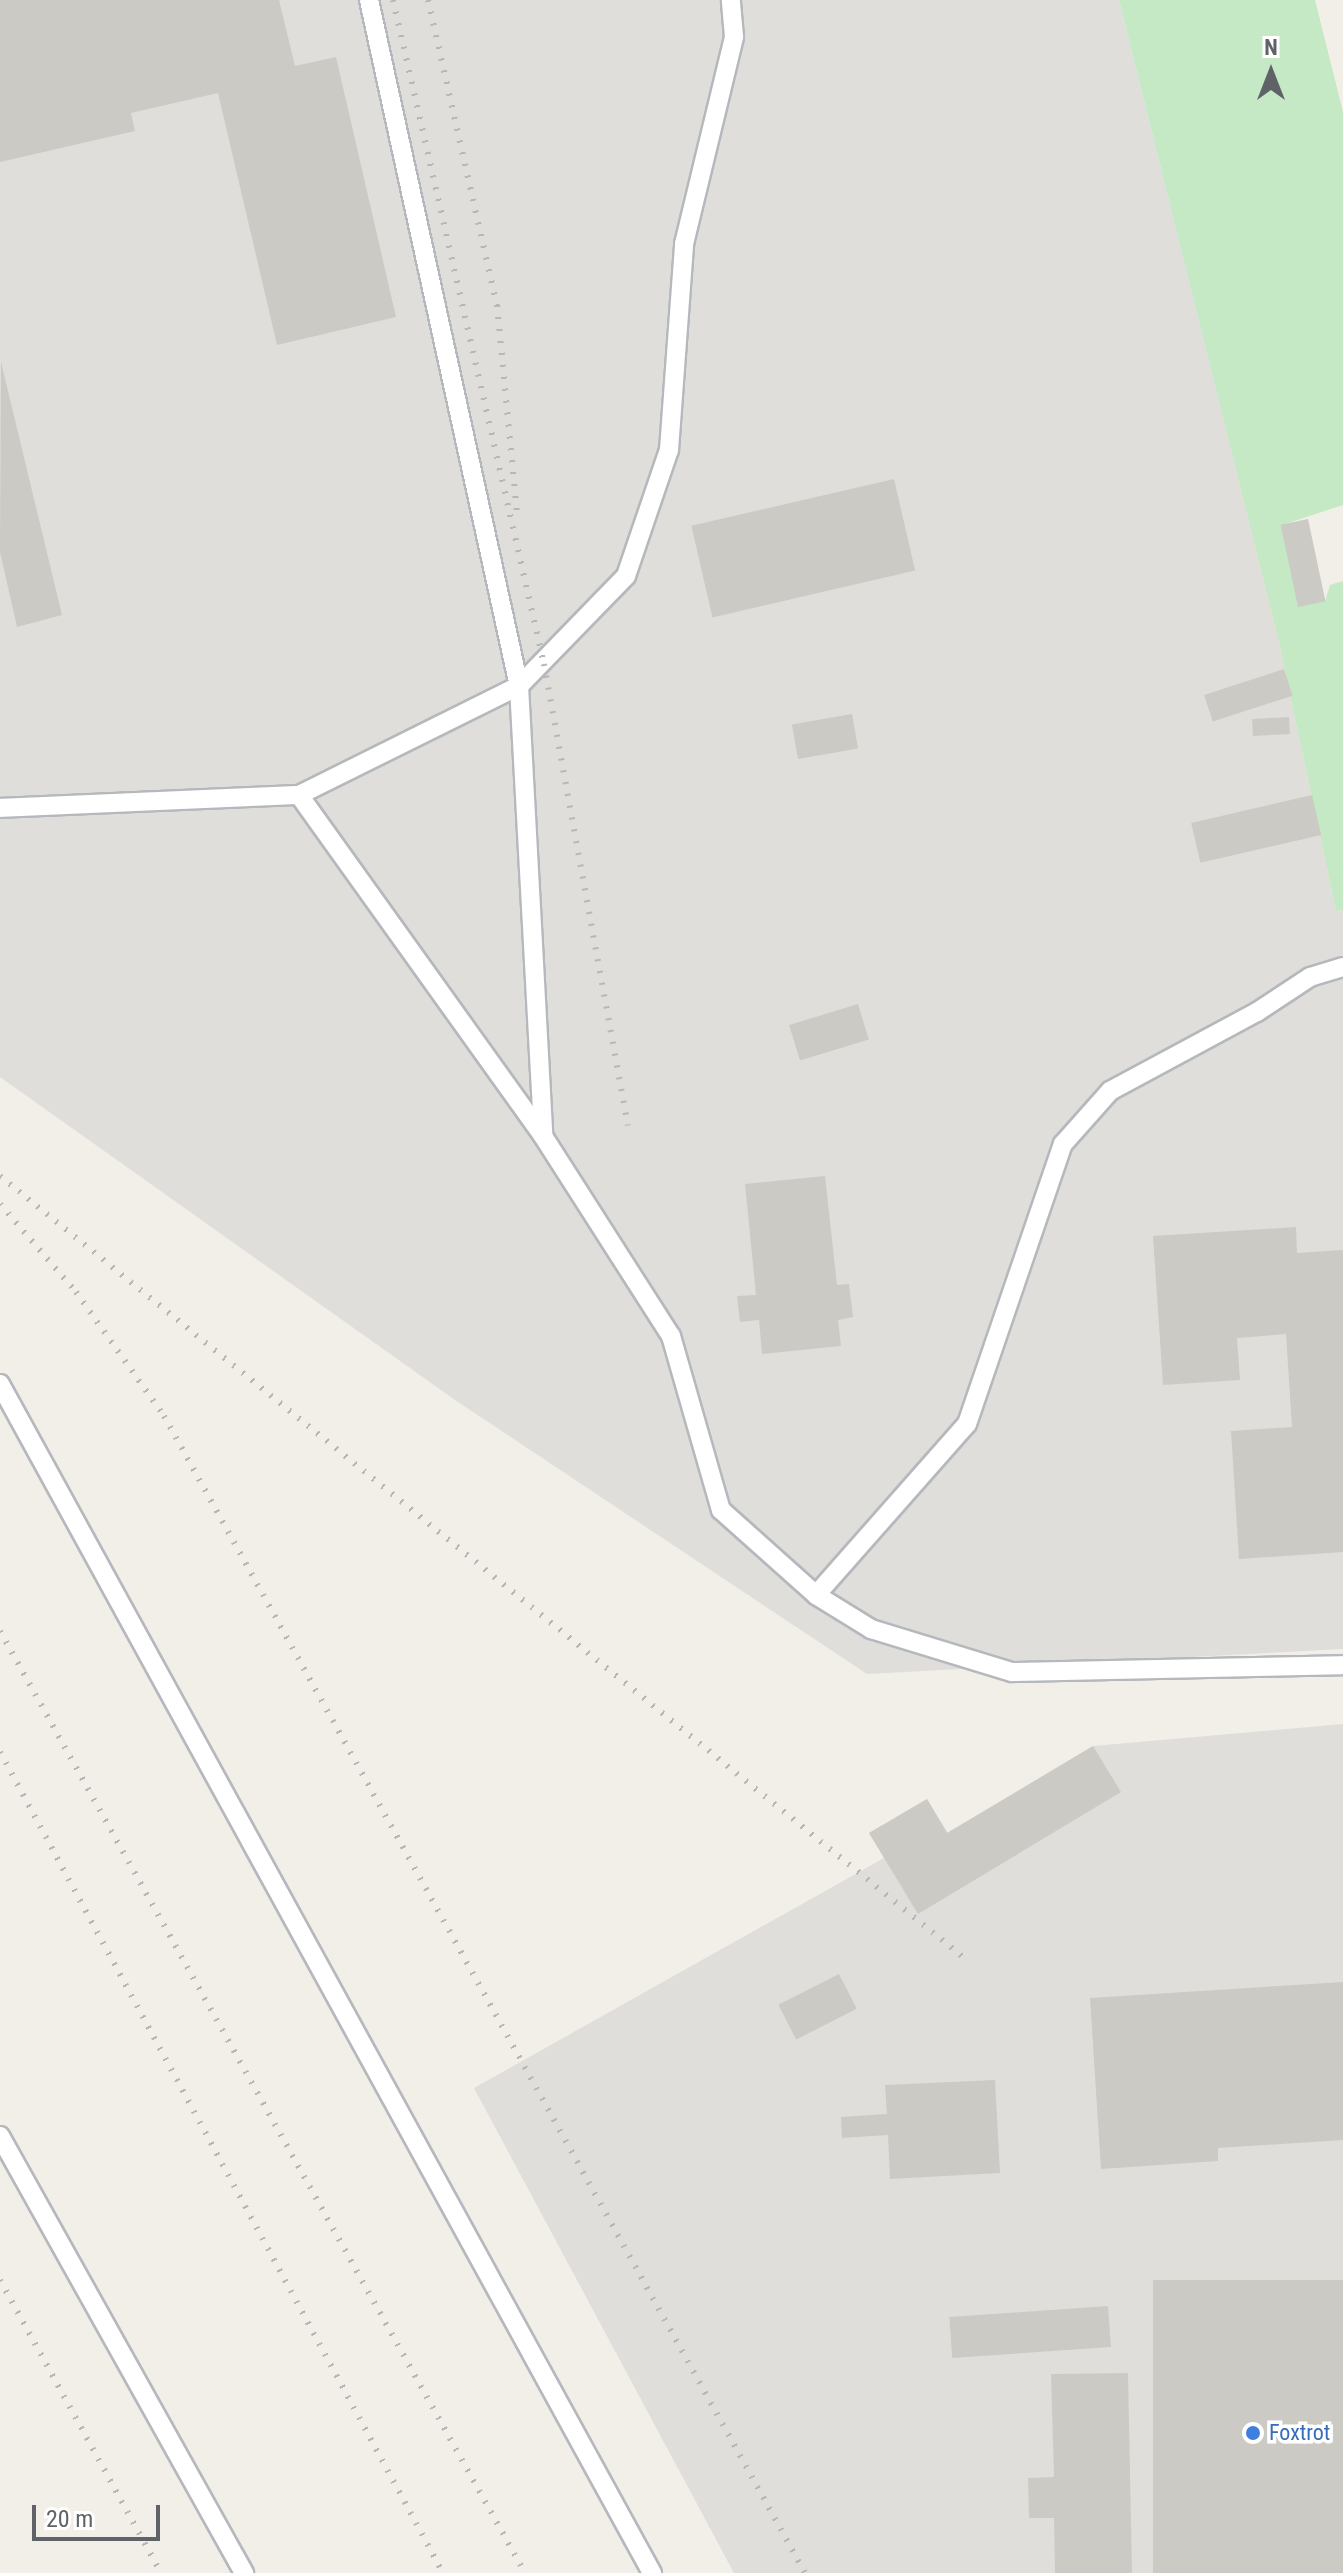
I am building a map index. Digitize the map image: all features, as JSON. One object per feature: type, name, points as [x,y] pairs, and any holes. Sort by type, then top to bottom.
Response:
[{"type":"lane","points":[[369,0],[519,686],[543,1136]]},
{"type":"lane","points":[[0,808],[299,795],[519,686],[626,576],[669,450],[684,244],[734,37],[731,0]]},
{"type":"lane","points":[[299,795],[543,1136],[671,1336],[721,1510],[816,1595],[871,1629],[1012,1672],[1343,1665]]},
{"type":"lane","points":[[816,1595],[967,1424],[1063,1144],[1110,1091],[1257,1012],[1310,977],[1343,967]]},
{"type":"lane","points":[[0,1384],[652,2573]]},
{"type":"lane","points":[[0,2136],[244,2573]]},
{"type":"shaded area","points":[[0,0],[1119,0],[1279,643],[1336,911],[1343,910],[1343,1649],[867,1674],[455,1400],[0,1077]]},
{"type":"shaded area","points":[[1343,1724],[1343,2573],[734,2573],[474,2088],[884,1858],[869,1833],[927,1799],[948,1833],[1093,1746]]},
{"type":"green space","points":[[1119,0],[1315,0],[1343,112],[1343,505],[1282,525],[1325,601],[1330,585],[1343,581],[1343,910],[1336,911],[1279,643]]},
{"type":"building","points":[[0,0],[279,0],[295,66],[336,57],[396,317],[277,345],[218,93],[131,113],[135,131],[0,162]]},
{"type":"building","points":[[1,362],[62,615],[17,627],[0,552]]},
{"type":"building","points":[[894,479],[915,571],[712,617],[691,526]]},
{"type":"building","points":[[1308,519],[1325,601],[1298,607],[1281,525]]},
{"type":"building","points":[[1284,669],[1293,696],[1213,722],[1204,695]]},
{"type":"building","points":[[852,714],[858,748],[798,759],[792,725]]},
{"type":"building","points":[[1289,717],[1290,734],[1253,736],[1252,719]]},
{"type":"building","points":[[1312,795],[1321,835],[1200,863],[1191,823]]},
{"type":"building","points":[[858,1004],[869,1039],[800,1060],[789,1025]]},
{"type":"building","points":[[825,1176],[837,1285],[849,1284],[853,1317],[838,1320],[841,1346],[762,1354],[759,1320],[740,1322],[737,1296],[756,1295],[745,1184]]},
{"type":"building","points":[[1296,1227],[1297,1253],[1343,1250],[1343,1552],[1239,1559],[1231,1431],[1292,1427],[1286,1334],[1237,1338],[1240,1380],[1163,1385],[1153,1236]]},
{"type":"building","points":[[1093,1746],[1121,1792],[918,1914],[869,1833],[927,1799],[947,1833]]},
{"type":"building","points":[[839,1974],[857,2009],[796,2040],[778,2005]]},
{"type":"building","points":[[1343,1982],[1343,2140],[1218,2148],[1218,2161],[1101,2169],[1090,1998]]},
{"type":"building","points":[[995,2080],[1000,2173],[890,2179],[888,2135],[842,2138],[841,2117],[887,2114],[885,2085]]},
{"type":"building","name":"Foxtrot","points":[[1153,2280],[1343,2280],[1343,2573],[1153,2573]]},
{"type":"building","points":[[1108,2306],[1111,2347],[952,2358],[949,2317]]},
{"type":"building","points":[[1128,2373],[1132,2573],[1055,2573],[1054,2518],[1029,2518],[1028,2478],[1054,2477],[1051,2374]]},
{"type":"railway","points":[[393,0],[544,664],[628,1125]]},
{"type":"railway","points":[[428,0],[497,305],[517,511]]},
{"type":"railway","points":[[0,1176],[963,1957]]},
{"type":"railway","points":[[0,1204],[76,1292],[164,1416],[805,2573]]},
{"type":"railway","points":[[0,1631],[525,2573]]},
{"type":"railway","points":[[0,1752],[443,2573]]},
{"type":"railway","points":[[0,2280],[161,2573]]},
{"type":"place","name":"Foxtrot","points":[[1253,2433]]}]
